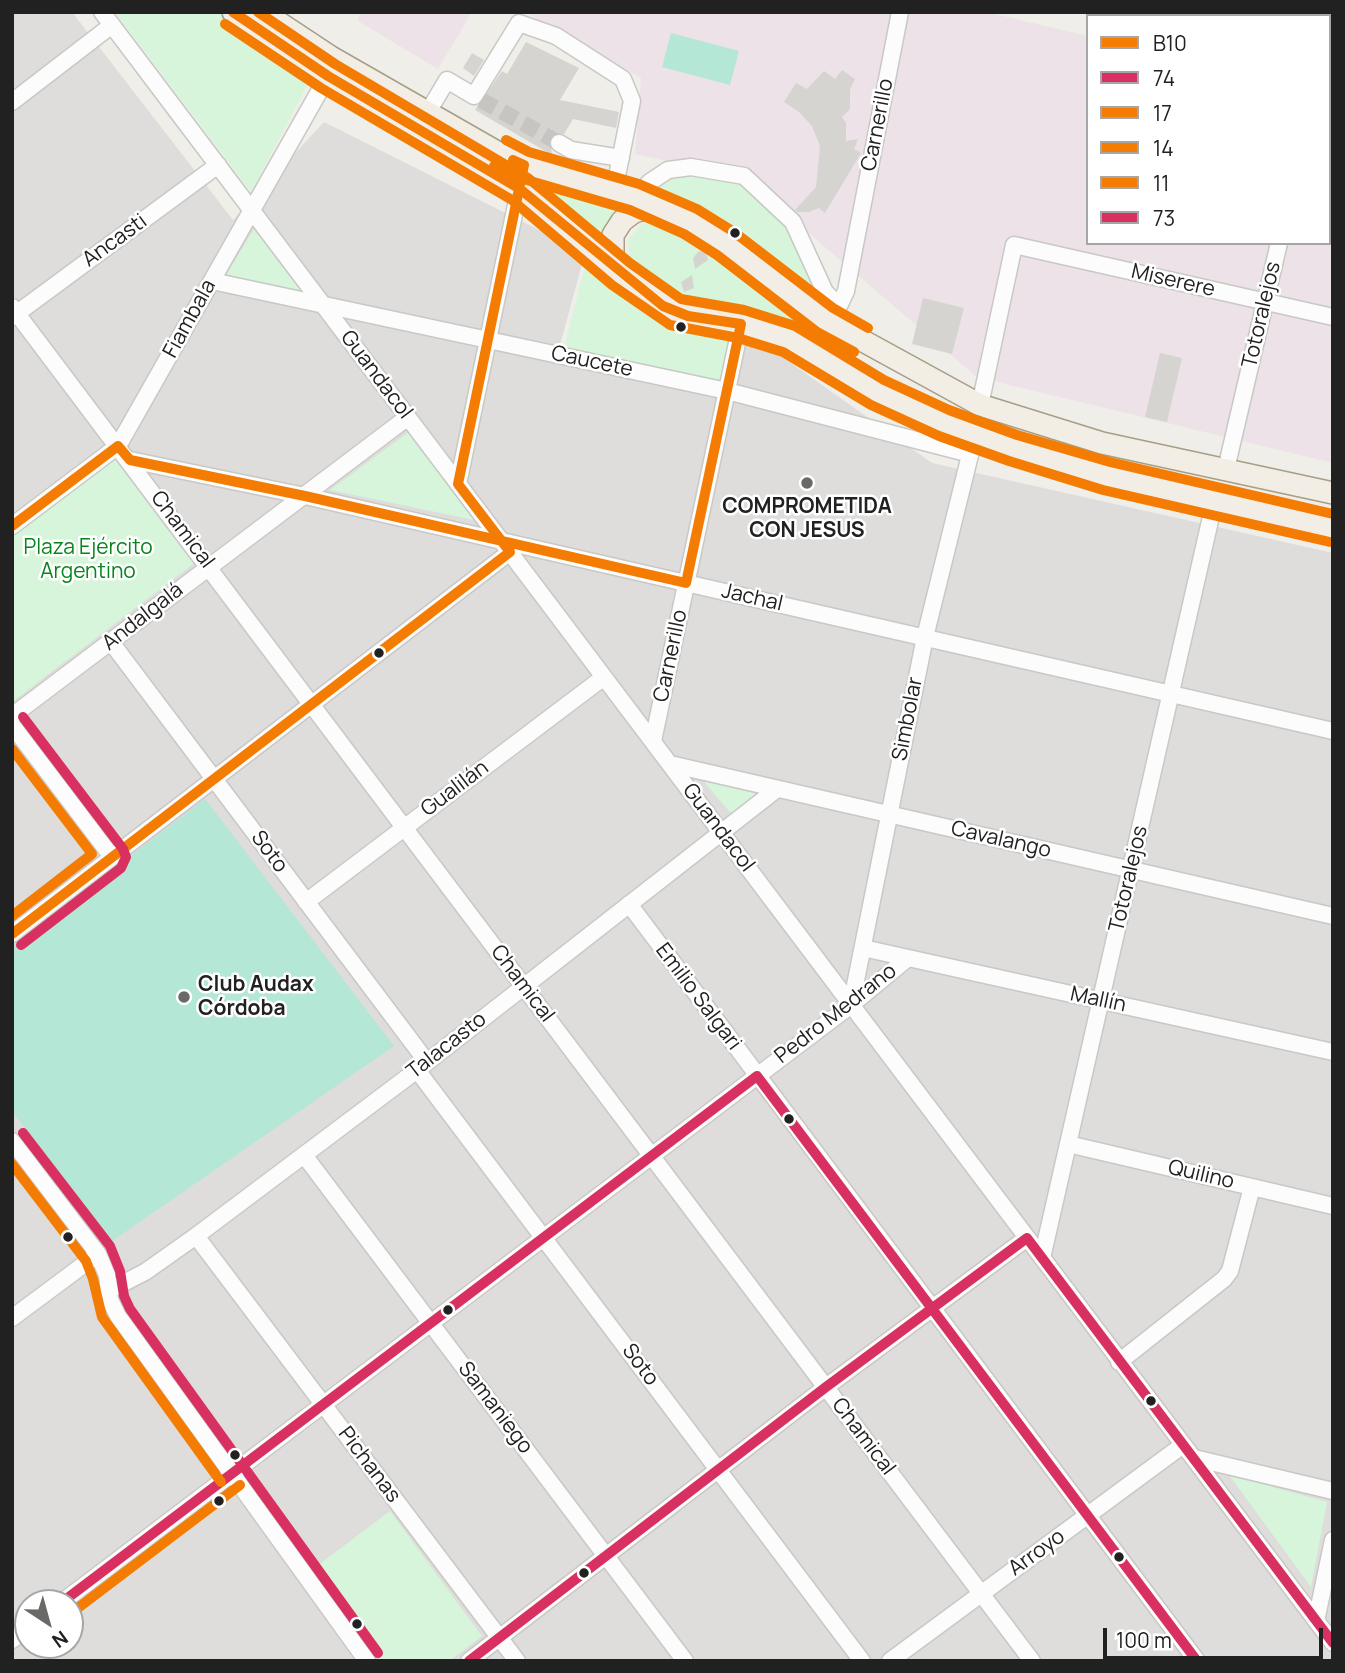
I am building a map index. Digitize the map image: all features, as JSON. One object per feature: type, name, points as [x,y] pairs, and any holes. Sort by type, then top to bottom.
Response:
[{"type":"main road","points":[[233,12],[328,76],[520,189],[621,274],[675,312],[741,324],[803,346],[877,392],[973,445],[1333,528]]},
{"type":"main road","points":[[263,12],[319,50],[524,165],[635,197],[726,243],[980,405],[1060,433],[1333,493]]},
{"type":"main road","points":[[621,274],[613,256],[613,235],[622,221],[634,212],[657,206]]},
{"type":"street","name":"Carnerillo","points":[[803,346],[832,313],[846,291],[900,12]]},
{"type":"street","points":[[12,102],[107,19]]},
{"type":"street","name":"Guandacol","points":[[107,19],[1333,1643]]},
{"type":"street","points":[[428,112],[447,80],[478,98],[519,23],[556,36],[623,79],[632,101],[614,191]]},
{"type":"street","name":"Fiambala","points":[[12,526],[118,446],[328,76]]},
{"type":"street","points":[[559,143],[571,150],[621,158]]},
{"type":"street","name":"Ancasti","points":[[14,312],[218,165]]},
{"type":"street","points":[[458,484],[524,165]]},
{"type":"street","points":[[635,197],[668,170],[691,167],[744,176],[793,222],[832,313]]},
{"type":"street","name":"Miserere","points":[[980,405],[1014,245],[1333,317]]},
{"type":"street","name":"Totoralejos","points":[[1226,469],[1279,245]]},
{"type":"street","name":"Caucete","points":[[212,281],[973,445]]},
{"type":"street","name":"Chamical","points":[[14,312],[130,460],[1032,1661]]},
{"type":"street","name":"Carnerillo","points":[[653,741],[741,324]]},
{"type":"street","name":"Andalgalá","points":[[12,716],[408,417]]},
{"type":"street","name":"Simbolar","points":[[852,1005],[925,637],[973,445]]},
{"type":"street","name":"Jachal","points":[[130,460],[305,496],[505,546],[686,583],[1333,731]]},
{"type":"street","name":"Totoralejos","points":[[1042,1258],[1215,499]]},
{"type":"street","points":[[12,934],[312,703],[505,546]]},
{"type":"street","name":"Soto","points":[[111,642],[306,902],[544,1238],[862,1661]]},
{"type":"street","name":"Gualilán","points":[[306,902],[604,677]]},
{"type":"street","points":[[12,725],[112,857]]},
{"type":"street","name":"Cavalango","points":[[670,764],[1333,916]]},
{"type":"street","name":"Talacasto","points":[[108,1291],[145,1272],[304,1155],[777,789]]},
{"type":"street","name":"Emilio Salgari","points":[[629,904],[1196,1661]]},
{"type":"street","name":"Mallín","points":[[863,948],[1333,1052]]},
{"type":"street","name":"Pedro Medrano","points":[[80,1589],[852,1005],[908,958]]},
{"type":"street","name":"Quilino","points":[[1068,1144],[1333,1206]]},
{"type":"street","points":[[15,1151],[98,1254],[107,1275],[108,1291],[118,1316],[367,1661]]},
{"type":"street","name":"Samaniego","points":[[304,1155],[685,1661]]},
{"type":"street","points":[[1119,1362],[1224,1279],[1252,1187]]},
{"type":"street","name":"Pichanas","points":[[196,1236],[517,1661]]},
{"type":"street","points":[[469,1661],[931,1307],[1027,1238]]},
{"type":"street","points":[[12,1318],[98,1254]]},
{"type":"street","points":[[1189,1452],[1333,1491]]},
{"type":"street","name":"Arroyo","points":[[890,1661],[1088,1516],[1189,1452]]},
{"type":"street","points":[[1316,1621],[1333,1540]]},
{"type":"shaded area","points":[[12,12],[72,12],[233,220],[324,122],[585,253],[556,360],[747,332],[932,463],[1333,553],[1333,1661],[12,1661]]},
{"type":"shaded area","points":[[360,12],[472,12],[438,69],[358,21]]},
{"type":"shaded area","points":[[525,12],[986,12],[1086,36],[1086,245],[1331,245],[1333,93],[1333,463],[977,377],[743,177],[635,154],[641,78]]},
{"type":"green space","points":[[115,12],[221,12],[311,78],[251,192]]},
{"type":"green space","points":[[671,33],[739,51],[730,85],[662,67]]},
{"type":"green space","points":[[528,168],[557,182],[624,205],[606,232],[602,245],[525,182]]},
{"type":"green space","points":[[680,172],[744,176],[793,222],[821,298],[730,233],[655,191]]},
{"type":"green space","points":[[656,221],[698,238],[795,316],[791,323],[744,310],[692,302],[651,280],[630,259],[628,240],[641,225]]},
{"type":"green space","points":[[257,224],[305,292],[226,275]]},
{"type":"green space","points":[[587,258],[647,308],[686,323],[732,330],[721,382],[564,349]]},
{"type":"green space","points":[[410,431],[479,521],[330,490]]},
{"type":"green space","name":"Plaza Ejército Argentino","points":[[115,455],[196,562],[12,702],[12,533]]},
{"type":"green space","points":[[705,777],[757,790],[756,797],[736,814],[729,811],[705,783]]},
{"type":"green space","name":"Club Audax Córdoba","points":[[205,799],[394,1046],[112,1241],[12,1111],[12,947]]},
{"type":"green space","points":[[1229,1475],[1327,1502],[1311,1587]]},
{"type":"green space","points":[[390,1511],[482,1636],[449,1661],[381,1661],[313,1569]]},
{"type":"building","points":[[526,42],[579,68],[560,100],[619,112],[616,128],[573,119],[564,134],[554,134],[550,138],[552,155],[475,110],[502,71],[507,74]]},
{"type":"building","points":[[472,53],[484,60],[474,76],[463,68]]},
{"type":"building","points":[[842,70],[855,79],[850,89],[850,109],[842,117],[846,123],[846,141],[858,139],[854,149],[861,153],[825,213],[819,208],[798,212],[795,210],[816,187],[820,146],[812,126],[799,112],[784,102],[796,83],[807,89],[824,71],[835,79]]},
{"type":"building","points":[[699,251],[706,253],[708,260],[695,269],[693,258]]},
{"type":"building","points":[[692,275],[694,288],[684,292],[681,282]]},
{"type":"building","points":[[923,298],[964,308],[952,354],[912,344]]},
{"type":"building","points":[[1160,353],[1182,358],[1167,422],[1145,417]]},
{"type":"tunnel","points":[[481,100],[559,143]]},
{"type":"railway","points":[[1189,12],[1198,14]]},
{"type":"transit line","name":"B10","points":[[12,526],[118,446],[130,460],[305,496],[686,583],[741,324],[688,316],[663,306],[520,189],[328,76],[233,12]]},
{"type":"transit line","name":"14","points":[[258,12],[335,64],[528,178],[630,263],[681,299],[744,310],[795,326],[884,380],[949,410],[1017,435],[1110,462],[1333,514]]},
{"type":"transit line","name":"17","points":[[225,24],[321,88],[512,200],[612,285],[670,325],[738,338],[783,352],[871,405],[939,436],[1009,461],[1103,490],[1330,542]]},
{"type":"transit line","name":"14","points":[[506,140],[529,152],[639,184],[697,209],[734,232],[833,308],[868,328]]},
{"type":"transit line","name":"B10","points":[[12,934],[510,552],[458,484],[524,165],[513,160]]},
{"type":"transit line","name":"17","points":[[494,166],[520,178],[630,210],[684,234],[717,255],[817,332],[854,352]]},
{"type":"transit line","name":"73","points":[[21,945],[121,868],[126,857],[123,849],[23,717]]},
{"type":"transit line","name":"11","points":[[12,749],[92,854],[12,916]]},
{"type":"transit line","name":"74","points":[[79,1589],[757,1076],[1197,1661]]},
{"type":"transit line","name":"73","points":[[23,1133],[110,1246],[130,1309],[378,1653]]},
{"type":"transit line","name":"11","points":[[12,1164],[86,1261],[102,1317],[221,1482]]},
{"type":"transit line","name":"74","points":[[469,1661],[826,1387],[1027,1238],[1333,1643]]},
{"type":"transit line","name":"11","points":[[84,1603],[240,1485]]},
{"type":"place","name":"COMPROMETIDA CON JESUS","points":[[807,483]]},
{"type":"place","name":"Club Audax Córdoba","points":[[184,997]]}]
